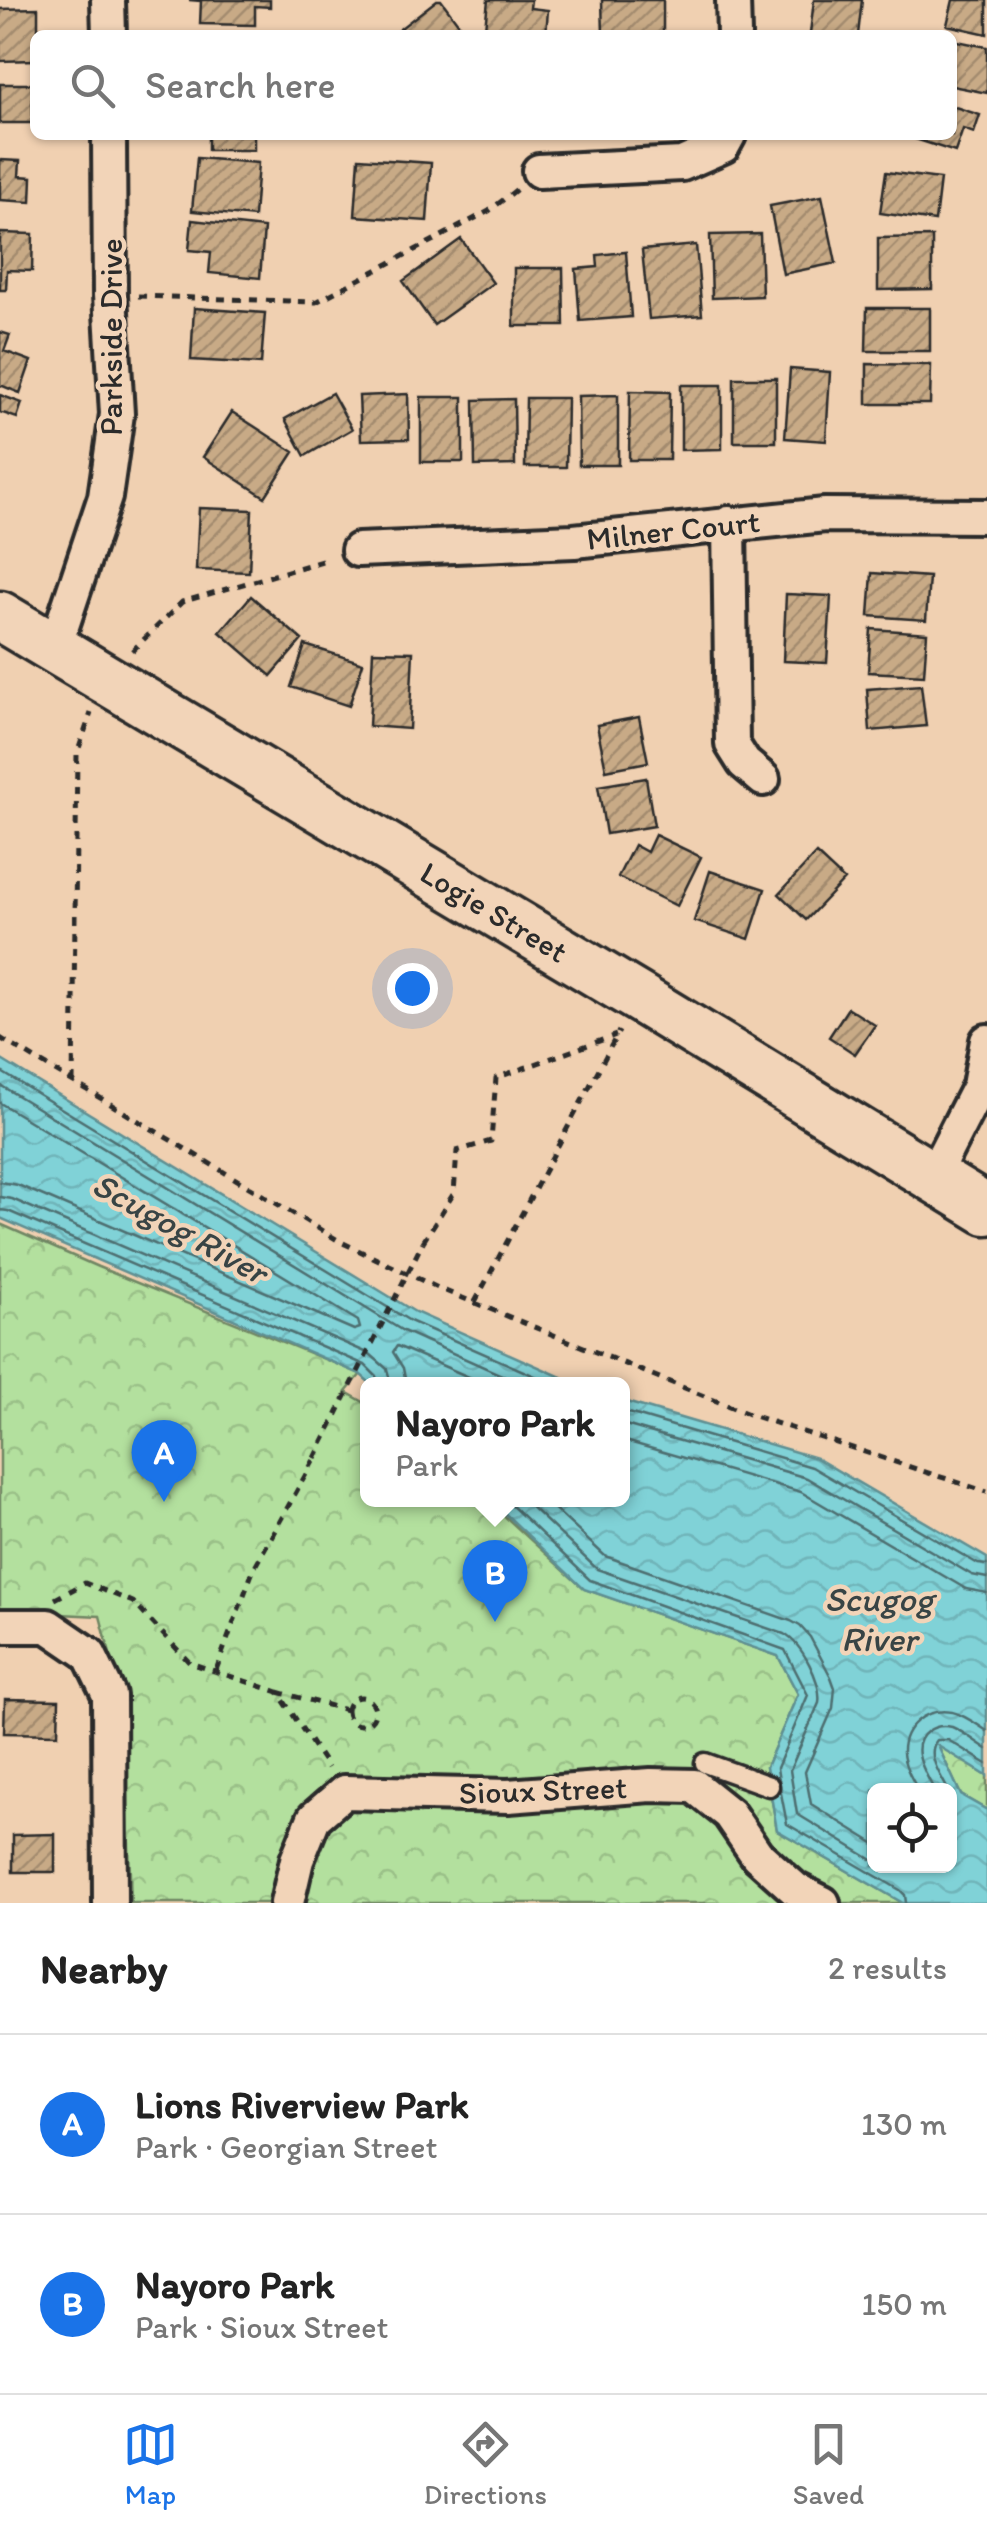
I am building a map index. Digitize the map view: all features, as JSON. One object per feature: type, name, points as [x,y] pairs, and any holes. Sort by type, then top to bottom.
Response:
[{"type":"street","points":[[108,0],[108,30]]},
{"type":"street","points":[[733,0],[734,30]]},
{"type":"street","name":"Parkside Drive","points":[[54,650],[105,496],[117,414],[110,295],[109,140]]},
{"type":"street","points":[[539,172],[682,164],[723,146],[726,140]]},
{"type":"street","name":"Milner Court","points":[[358,550],[574,541],[825,514],[987,516]]},
{"type":"street","points":[[729,523],[732,744],[744,763],[764,779]]},
{"type":"street","name":"Logie Street","points":[[0,616],[987,1210]]},
{"type":"street","points":[[933,1176],[979,1086],[987,1040]]},
{"type":"street","points":[[0,1626],[48,1626],[89,1654],[109,1696],[110,1903]]},
{"type":"street","name":"Sioux Street","points":[[344,1792],[508,1796],[651,1785],[694,1786],[729,1814],[770,1866],[796,1889],[823,1903]]},
{"type":"street","points":[[287,1903],[297,1860],[314,1818],[344,1792]]},
{"type":"lane","points":[[704,1763],[770,1786]]},
{"type":"path","points":[[110,295],[316,302],[489,211],[539,172]]},
{"type":"path","points":[[73,1083],[78,754],[103,680],[182,602],[358,550]]},
{"type":"path","points":[[216,1670],[254,1568],[315,1458],[423,1242],[454,1193],[456,1151],[490,1140],[496,1078],[616,1036],[476,1302]]},
{"type":"path","points":[[0,1038],[340,1242],[438,1288],[750,1415],[987,1492]]},
{"type":"path","points":[[48,1626],[56,1597],[85,1583],[133,1602],[190,1663],[346,1710]]},
{"type":"path","points":[[278,1692],[344,1792]]},
{"type":"path","points":[[363,1697],[374,1705],[375,1714],[362,1726],[352,1723],[346,1710],[350,1702],[363,1697]]},
{"type":"green space","points":[[0,1224],[361,1374],[346,1392],[360,1400],[360,1507],[495,1507],[584,1589],[778,1656],[798,1694],[766,1767],[777,1830],[903,1903],[131,1903],[124,1707],[100,1616],[0,1611]]},
{"type":"green space","points":[[937,1744],[987,1776],[987,1810],[961,1795]]},
{"type":"water","name":"Scugog River","points":[[0,1059],[415,1312],[561,1377],[363,1377],[0,1218]]},
{"type":"water","name":"Scugog River","points":[[630,1403],[816,1458],[987,1558],[987,1776],[938,1746],[955,1783],[867,1783],[867,1873],[957,1873],[957,1786],[961,1795],[987,1810],[987,1903],[903,1903],[777,1830],[766,1767],[798,1694],[778,1656],[584,1589],[498,1507],[630,1507]]},
{"type":"building","points":[[189,0],[270,0],[270,7],[255,6],[255,25],[200,24],[201,1]]},
{"type":"building","points":[[441,0],[463,30],[398,30]]},
{"type":"building","points":[[488,0],[531,0],[530,8],[548,10],[546,30],[485,28]]},
{"type":"building","points":[[602,0],[663,0],[663,30],[603,30]]},
{"type":"building","points":[[814,0],[862,0],[859,30],[810,30]]},
{"type":"building","points":[[953,0],[987,0],[987,34],[947,25]]},
{"type":"building","points":[[38,8],[38,30],[30,30],[30,60],[0,61],[0,9]]},
{"type":"building","points":[[957,41],[987,47],[987,93],[957,87]]},
{"type":"building","points":[[0,84],[30,84],[30,123],[0,123]]},
{"type":"building","points":[[957,108],[980,115],[974,133],[963,129],[955,152],[918,140],[957,140]]},
{"type":"building","points":[[208,140],[254,140],[254,150],[208,150]]},
{"type":"building","points":[[197,158],[258,163],[254,217],[192,211]]},
{"type":"building","points":[[359,158],[431,163],[427,221],[355,216]]},
{"type":"building","points":[[0,160],[20,161],[19,176],[32,177],[31,202],[0,200]]},
{"type":"building","points":[[886,172],[940,179],[935,221],[880,213]]},
{"type":"building","points":[[822,196],[836,263],[783,274],[770,206]]},
{"type":"building","points":[[192,220],[264,228],[260,278],[209,273],[211,252],[189,250]]},
{"type":"building","points":[[0,233],[33,234],[32,271],[7,270],[6,290],[0,290]]},
{"type":"building","points":[[760,234],[762,296],[712,298],[710,235]]},
{"type":"building","points":[[932,237],[932,289],[878,290],[878,238]]},
{"type":"building","points":[[461,239],[493,283],[434,325],[403,281]]},
{"type":"building","points":[[696,245],[702,315],[649,319],[642,250]]},
{"type":"building","points":[[626,252],[631,317],[580,321],[576,269],[598,267],[597,255]]},
{"type":"building","points":[[514,268],[563,268],[564,326],[514,326]]},
{"type":"building","points":[[194,308],[265,313],[261,364],[191,360]]},
{"type":"building","points":[[867,308],[930,308],[930,351],[866,351]]},
{"type":"building","points":[[0,332],[10,335],[4,351],[31,361],[20,393],[0,385]]},
{"type":"building","points":[[867,364],[931,365],[930,404],[867,404]]},
{"type":"building","points":[[790,369],[830,372],[826,441],[785,438]]},
{"type":"building","points":[[734,378],[776,378],[776,442],[734,442]]},
{"type":"building","points":[[681,385],[722,385],[722,449],[681,450]]},
{"type":"building","points":[[630,391],[670,392],[669,460],[629,460]]},
{"type":"building","points":[[332,393],[352,429],[305,456],[285,419]]},
{"type":"building","points":[[408,394],[409,439],[361,440],[359,396]]},
{"type":"building","points":[[0,395],[22,403],[17,418],[0,412]]},
{"type":"building","points":[[618,395],[618,465],[579,465],[578,396]]},
{"type":"building","points":[[421,397],[463,397],[463,462],[421,462]]},
{"type":"building","points":[[526,398],[567,398],[566,467],[525,467]]},
{"type":"building","points":[[514,399],[515,465],[475,466],[474,400]]},
{"type":"building","points":[[232,412],[294,452],[265,497],[203,457]]},
{"type":"building","points":[[199,508],[252,510],[249,572],[196,570]]},
{"type":"building","points":[[872,573],[929,577],[926,620],[869,616]]},
{"type":"building","points":[[786,594],[831,596],[827,663],[783,661]]},
{"type":"building","points":[[251,596],[302,640],[271,676],[220,632]]},
{"type":"building","points":[[871,629],[927,633],[924,675],[868,672]]},
{"type":"building","points":[[305,645],[363,663],[349,706],[291,687]]},
{"type":"building","points":[[373,651],[413,652],[409,729],[369,726]]},
{"type":"building","points":[[921,685],[926,726],[870,731],[867,689]]},
{"type":"building","points":[[639,717],[648,762],[606,770],[597,725]]},
{"type":"building","points":[[646,778],[654,826],[606,834],[598,786]]},
{"type":"building","points":[[655,835],[701,857],[677,906],[618,877],[634,845],[647,852]]},
{"type":"building","points":[[816,854],[844,880],[806,920],[779,894]]},
{"type":"building","points":[[710,871],[765,889],[749,939],[694,921]]},
{"type":"building","points":[[848,1008],[875,1025],[855,1054],[829,1037]]},
{"type":"building","points":[[5,1699],[59,1700],[58,1734],[4,1733]]},
{"type":"building","points":[[55,1834],[55,1872],[13,1872],[13,1835]]},
{"type":"place","name":"Lions Riverview Park","points":[[164,1502]]},
{"type":"place","name":"Nayoro Park","points":[[495,1622]]}]
